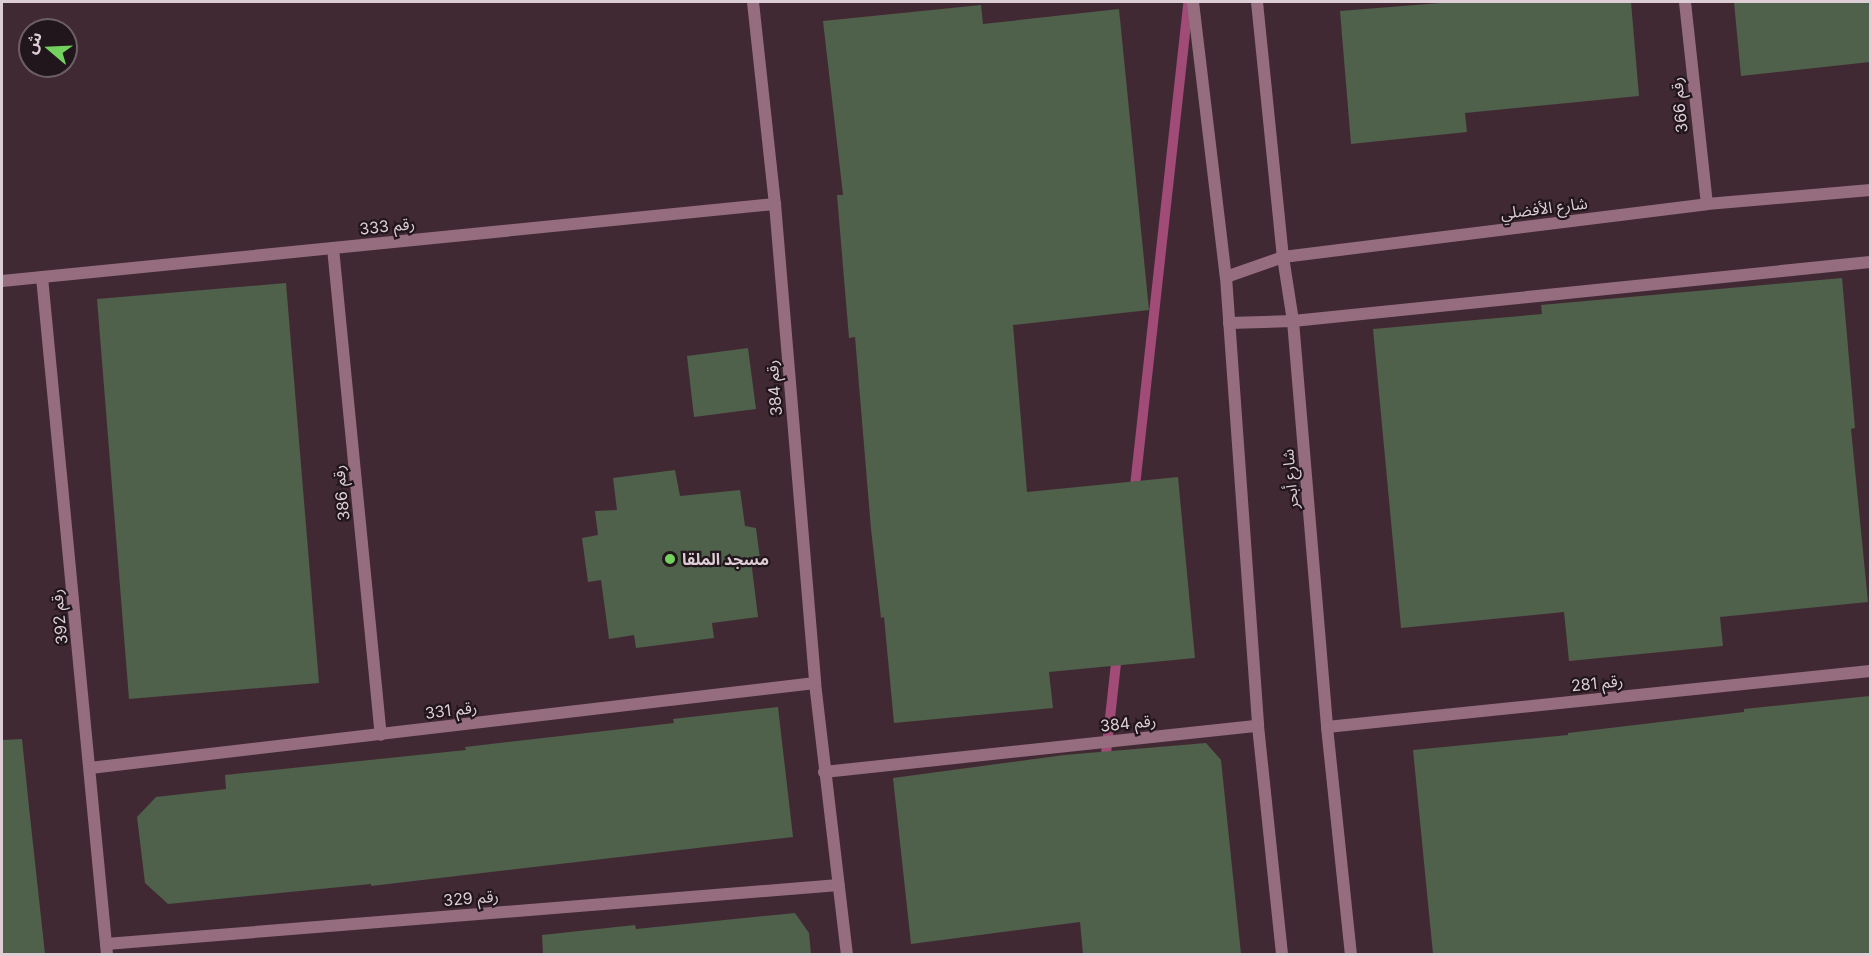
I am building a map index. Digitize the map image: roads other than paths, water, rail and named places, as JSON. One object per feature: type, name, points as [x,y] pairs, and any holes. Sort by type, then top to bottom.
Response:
[{"type":"street","name":"رقم 384","points":[[753,2],[775,204],[815,683],[847,954]]},
{"type":"street","points":[[1193,2],[1226,277],[1258,726],[1282,954]]},
{"type":"street","name":"شارع أبحر","points":[[1257,2],[1283,258],[1293,321],[1327,727],[1351,954]]},
{"type":"street","name":"رقم 366","points":[[1685,2],[1707,204]]},
{"type":"street","name":"شارع الأفضلي","points":[[1226,277],[1283,258],[1707,204],[1870,190]]},
{"type":"street","name":"رقم 333","points":[[2,281],[775,204]]},
{"type":"street","name":"رقم 386","points":[[333,248],[381,735]]},
{"type":"street","points":[[1229,323],[1293,321],[1870,262]]},
{"type":"street","name":"رقم 392","points":[[42,277],[107,949]]},
{"type":"street","name":"رقم 281","points":[[1327,727],[1870,671]]},
{"type":"street","name":"رقم 331","points":[[90,768],[815,683]]},
{"type":"street","name":"رقم 384","points":[[824,772],[1258,726]]},
{"type":"street","name":"رقم 329","points":[[107,949],[839,885]]},
{"type":"waterway","points":[[1134,495],[1188,2]]},
{"type":"waterway","points":[[1105,763],[1117,654]]},
{"type":"place","name":"مسجد الملقا","points":[[670,559]]}]
